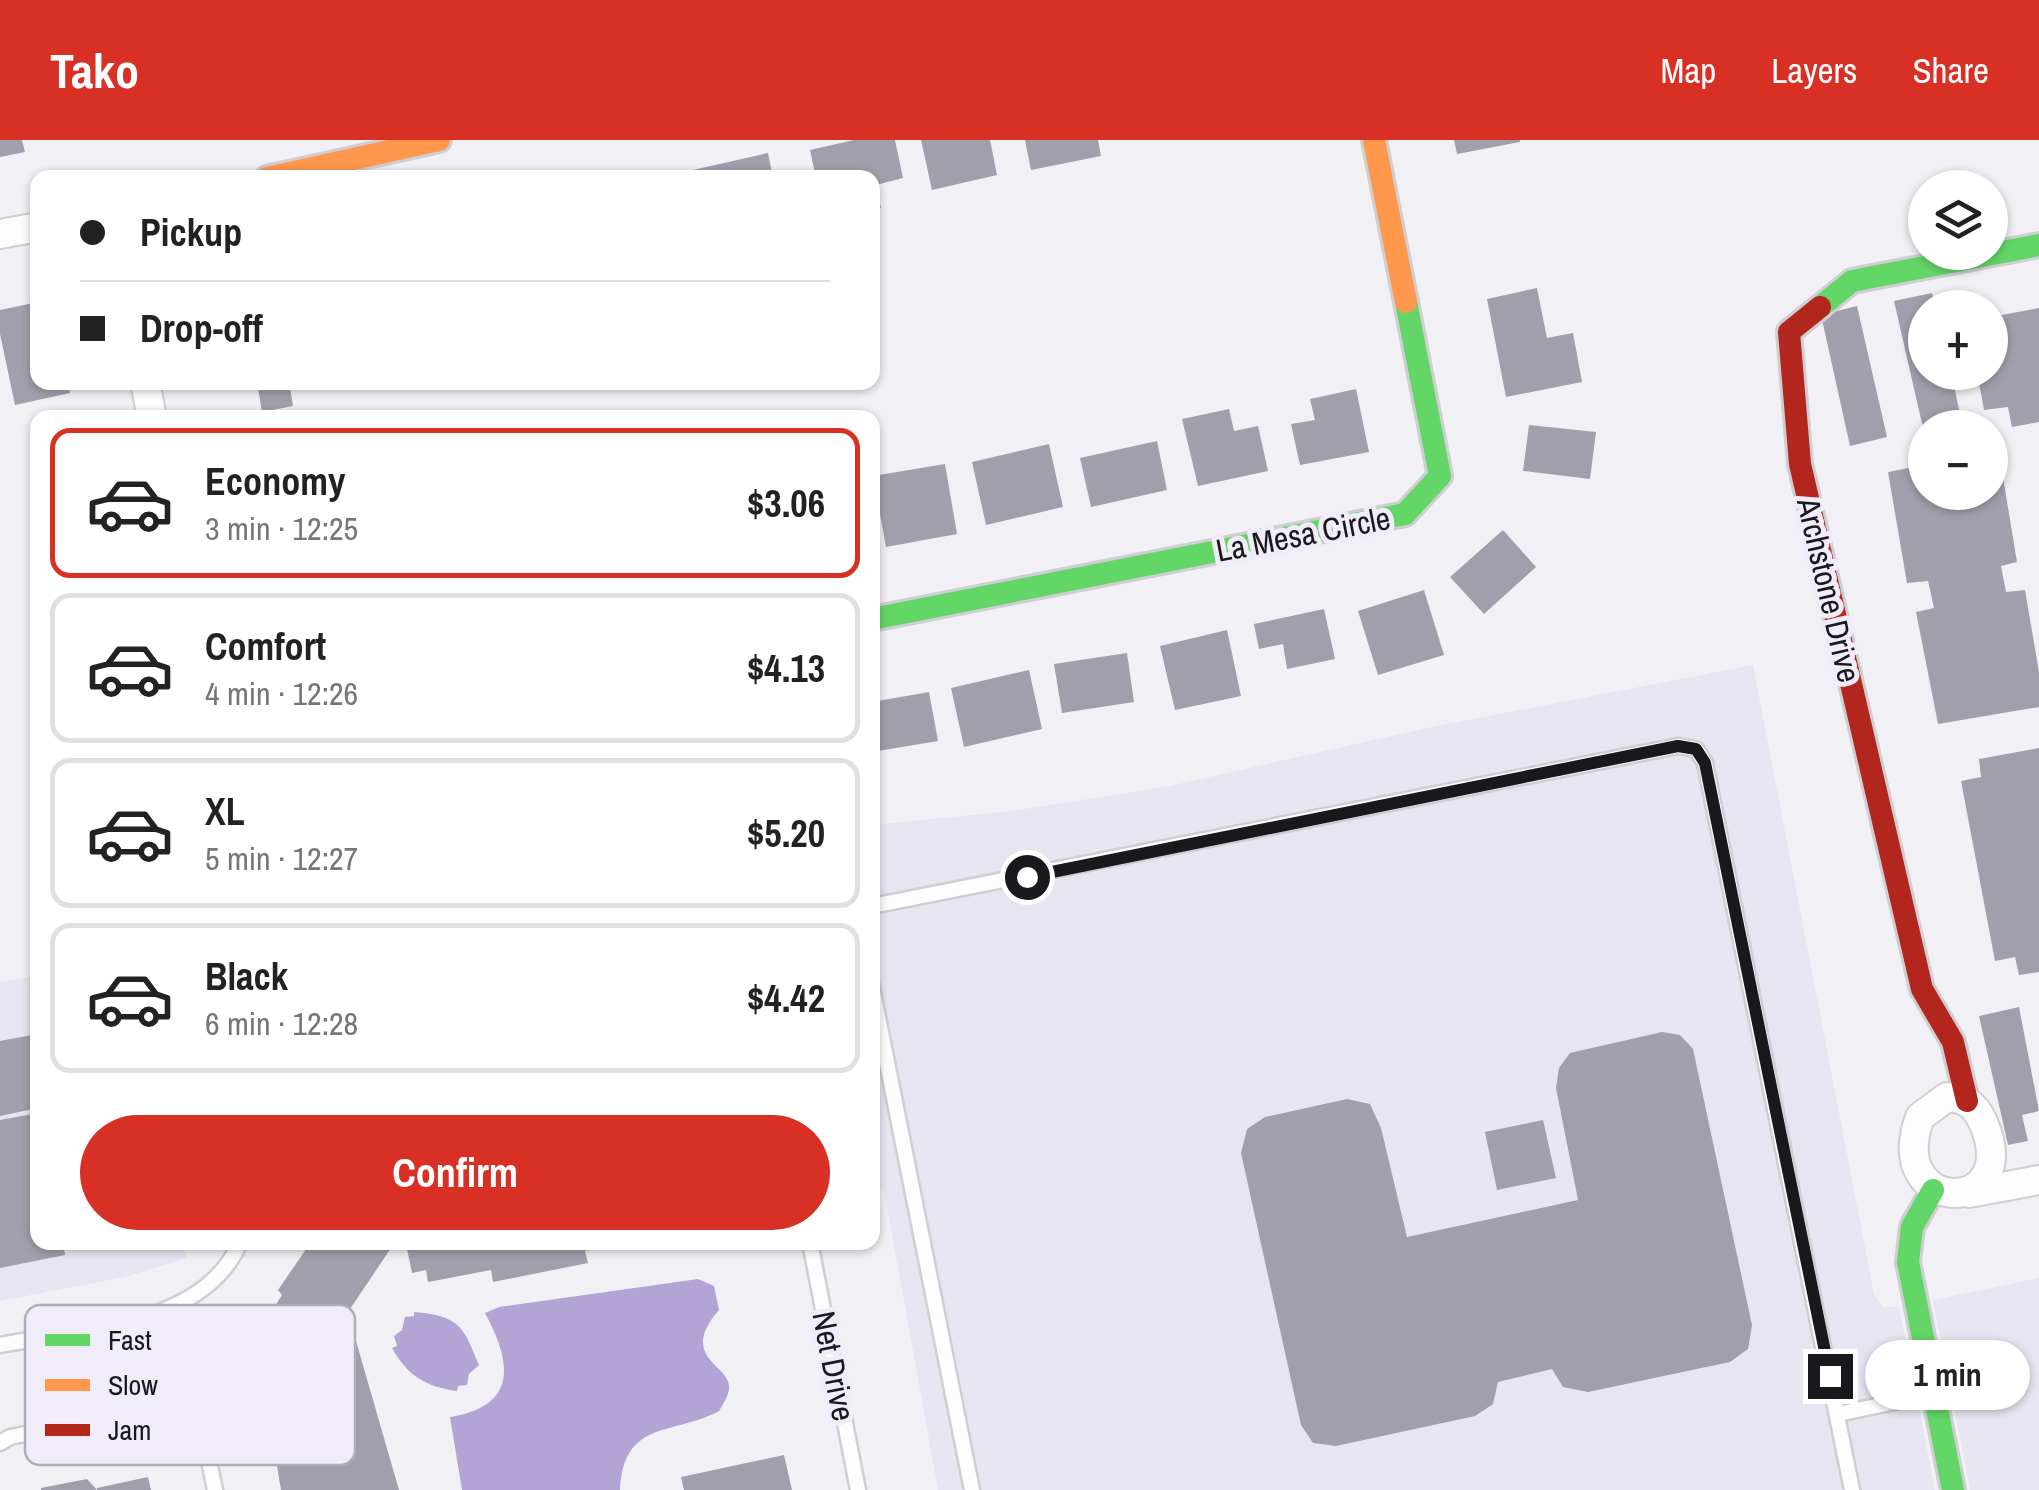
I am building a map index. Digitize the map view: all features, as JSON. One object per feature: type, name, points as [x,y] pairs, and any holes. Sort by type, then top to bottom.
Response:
[{"type":"street","points":[[303,170],[439,140]]},
{"type":"street","name":"La Mesa Circle","points":[[880,617],[1405,514],[1440,476],[1374,140]]},
{"type":"street","points":[[0,234],[30,228]]},
{"type":"street","name":"Archstone Drive","points":[[1967,1101],[1953,1042],[1922,989],[1908,931],[1800,464],[1789,332],[1852,281],[2039,245]]},
{"type":"street","points":[[1969,1193],[1982,1182],[1990,1162],[1990,1144],[1976,1109],[1967,1101],[1947,1097],[1920,1117],[1914,1132],[1915,1161],[1933,1190],[1950,1196],[1969,1193],[2039,1180]]},
{"type":"street","points":[[1933,1190],[1912,1227],[1908,1262],[1953,1490]]},
{"type":"lane","points":[[880,904],[1678,746],[1696,749],[1705,763],[1852,1490]]},
{"type":"lane","points":[[880,1027],[972,1490]]},
{"type":"lane","points":[[179,1305],[215,1280],[235,1250]]},
{"type":"lane","name":"Net Drive","points":[[812,1250],[858,1490]]},
{"type":"lane","points":[[0,1345],[25,1340]]},
{"type":"lane","points":[[1838,1414],[1934,1394]]},
{"type":"lane","points":[[0,1443],[25,1434]]},
{"type":"lane","points":[[210,1465],[215,1490]]},
{"type":"shaded area","points":[[1753,665],[1874,1294],[1883,1307],[1899,1307],[1935,1490],[938,1490],[884,1190],[880,1188],[880,824],[1011,811],[1165,787],[1427,728]]},
{"type":"shaded area","points":[[30,977],[30,1250],[184,1250],[187,1258],[125,1277],[0,1301],[0,982]]},
{"type":"shaded area","points":[[2039,1278],[2039,1490],[1970,1490],[1933,1300]]},
{"type":"shaded area","points":[[698,1279],[714,1286],[719,1310],[703,1339],[704,1350],[729,1388],[719,1411],[641,1440],[623,1467],[620,1490],[462,1490],[450,1417],[488,1403],[503,1380],[500,1349],[485,1313],[499,1307]]},
{"type":"shaded area","points":[[414,1312],[442,1317],[459,1326],[479,1365],[469,1374],[467,1385],[458,1386],[457,1391],[436,1386],[418,1378],[398,1357],[392,1348],[397,1346],[394,1336],[402,1330],[405,1317],[414,1316]]},
{"type":"building","points":[[0,140],[22,140],[25,152],[0,157]]},
{"type":"building","points":[[854,140],[895,140],[903,178],[880,184],[880,170],[814,170],[810,150]]},
{"type":"building","points":[[921,140],[990,140],[997,175],[932,190]]},
{"type":"building","points":[[1025,140],[1098,140],[1101,156],[1031,170]]},
{"type":"building","points":[[1454,140],[1520,140],[1520,142],[1457,154]]},
{"type":"building","points":[[768,153],[771,170],[693,170]]},
{"type":"building","points":[[1537,288],[1547,338],[1573,333],[1582,382],[1506,397],[1487,299]]},
{"type":"building","points":[[1908,298],[1908,362],[1894,301]]},
{"type":"building","points":[[30,304],[30,390],[70,393],[15,405],[0,334],[0,310]]},
{"type":"building","points":[[1857,306],[1887,437],[1850,446],[1821,315]]},
{"type":"building","points":[[2039,308],[2039,422],[2012,427],[2008,407],[1984,410],[1980,390],[2008,390],[2008,314]]},
{"type":"building","points":[[1356,389],[1369,452],[1300,465],[1291,424],[1315,420],[1310,399]]},
{"type":"building","points":[[258,390],[290,390],[293,406],[262,410]]},
{"type":"building","points":[[1914,390],[1955,390],[1959,410],[1919,410]]},
{"type":"building","points":[[1229,409],[1234,431],[1258,426],[1268,471],[1198,486],[1182,419]]},
{"type":"building","points":[[1529,425],[1596,432],[1590,479],[1523,471]]},
{"type":"building","points":[[1157,441],[1167,490],[1091,507],[1080,458]]},
{"type":"building","points":[[1049,444],[1063,507],[986,525],[972,462]]},
{"type":"building","points":[[945,464],[957,534],[886,547],[880,514],[880,475]]},
{"type":"building","points":[[1908,468],[1908,510],[2008,508],[2017,562],[2001,566],[2006,592],[2025,590],[2039,672],[2039,707],[1938,724],[1916,612],[1934,608],[1928,581],[1907,583],[1888,472]]},
{"type":"building","points":[[1503,530],[1536,567],[1484,614],[1450,577]]},
{"type":"building","points":[[1424,590],[1444,655],[1378,675],[1358,611]]},
{"type":"building","points":[[1324,609],[1335,659],[1287,669],[1283,644],[1259,649],[1254,624]]},
{"type":"building","points":[[1227,630],[1241,696],[1175,710],[1160,646]]},
{"type":"building","points":[[1127,653],[1134,702],[1062,713],[1054,664]]},
{"type":"building","points":[[1029,670],[1042,729],[964,747],[951,688]]},
{"type":"building","points":[[929,692],[938,741],[880,751],[880,701]]},
{"type":"building","points":[[2039,748],[2039,972],[2019,975],[2015,957],[1995,961],[1961,781],[1981,777],[1979,759]]},
{"type":"building","points":[[2019,1007],[2039,1111],[2022,1115],[2028,1141],[2008,1145],[1979,1016]]},
{"type":"building","points":[[1662,1032],[1680,1035],[1693,1049],[1752,1325],[1748,1349],[1730,1362],[1588,1392],[1563,1387],[1552,1369],[1498,1382],[1493,1404],[1475,1416],[1336,1446],[1313,1443],[1301,1425],[1241,1153],[1247,1129],[1265,1117],[1347,1099],[1370,1104],[1381,1128],[1407,1237],[1578,1200],[1556,1088],[1559,1068],[1570,1053]]},
{"type":"building","points":[[30,1035],[30,1110],[0,1116],[0,1041]]},
{"type":"building","points":[[30,1114],[30,1250],[64,1250],[65,1255],[0,1268],[0,1120]]},
{"type":"building","points":[[1543,1120],[1556,1178],[1497,1190],[1485,1132]]},
{"type":"building","points":[[306,1250],[390,1250],[353,1305],[276,1305],[282,1295],[278,1290]]},
{"type":"building","points":[[407,1250],[590,1250],[585,1251],[588,1263],[493,1282],[491,1270],[428,1282],[426,1270],[412,1273]]},
{"type":"building","points":[[355,1340],[399,1490],[281,1490],[277,1465],[355,1465]]},
{"type":"building","points":[[784,1455],[792,1490],[684,1490],[681,1477]]},
{"type":"building","points":[[148,1477],[151,1490],[97,1490],[97,1488]]},
{"type":"building","points":[[87,1479],[97,1490],[41,1490],[41,1488]]},
{"type":"traffic: fast","points":[[1820,307],[1852,281],[2039,245]]},
{"type":"traffic: fast","points":[[880,617],[1405,514],[1440,476],[1406,302]]},
{"type":"traffic: fast","points":[[1933,1190],[1912,1227],[1908,1262],[1953,1490]]},
{"type":"traffic: slow","points":[[303,170],[439,140]]},
{"type":"traffic: slow","points":[[1374,140],[1406,302]]},
{"type":"traffic: jam","points":[[1820,307],[1789,332],[1800,464],[1922,989],[1953,1042],[1967,1101]]},
{"type":"route","points":[[1027,877],[1678,746],[1696,749],[1705,763],[1830,1376]]}]
